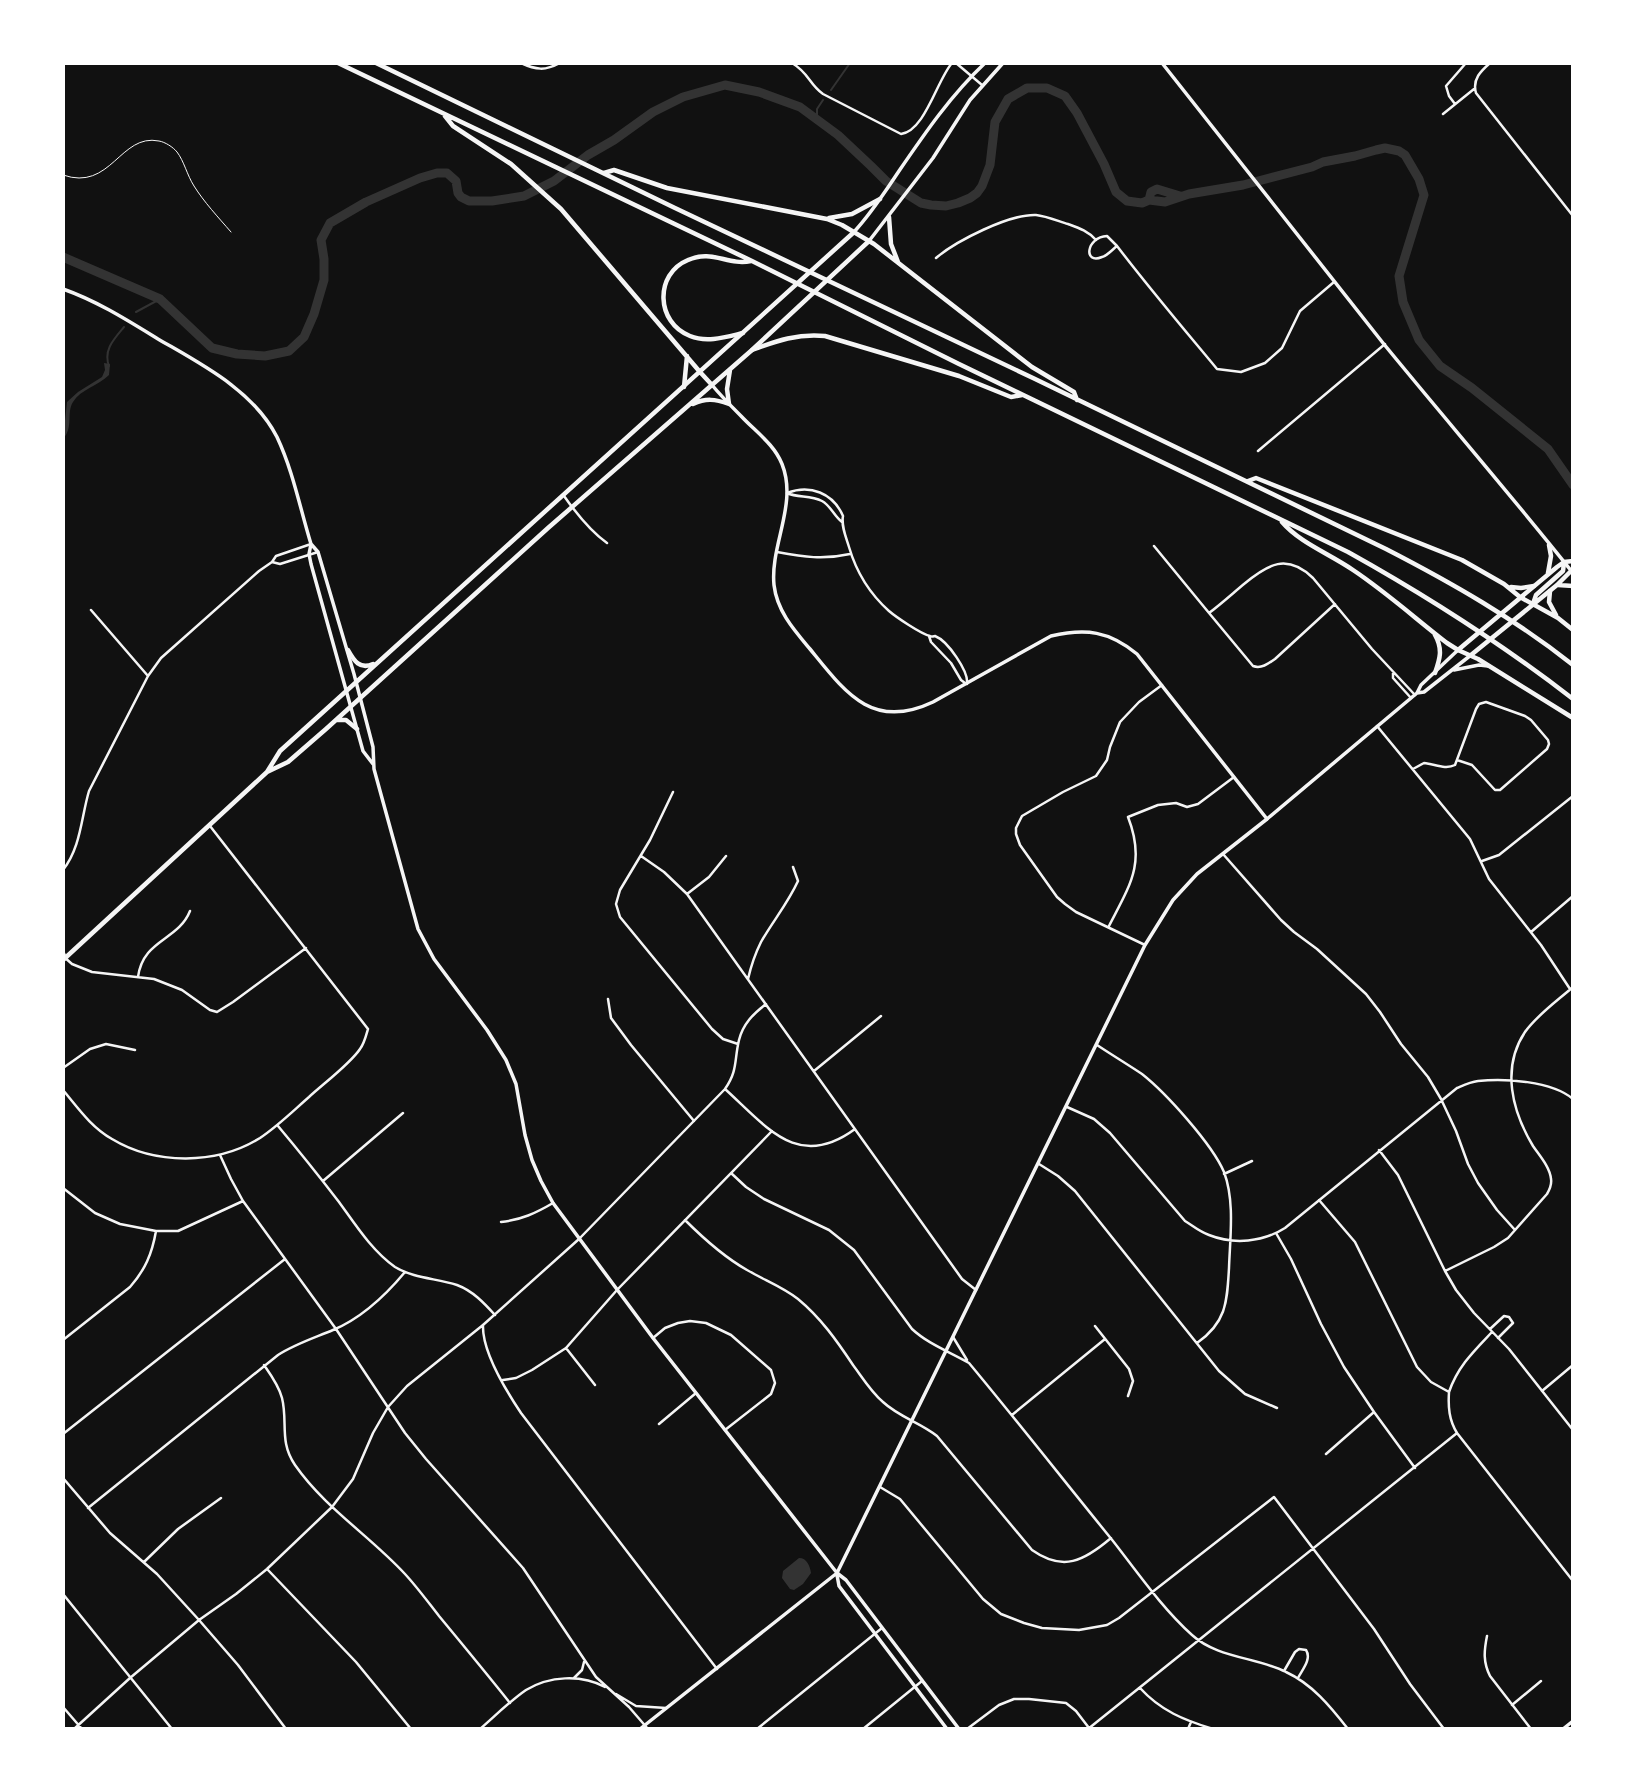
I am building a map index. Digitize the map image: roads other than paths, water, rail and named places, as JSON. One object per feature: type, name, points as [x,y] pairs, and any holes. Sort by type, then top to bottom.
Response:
[{"type":"main road","points":[[338,63],[1349,552],[1404,583],[1496,643],[1573,699]]},
{"type":"main road","points":[[376,63],[1248,481],[1424,569],[1493,608],[1573,665]]},
{"type":"main road","points":[[64,958],[267,772],[280,751],[853,233],[948,103],[971,75],[985,63]]},
{"type":"main road","points":[[267,772],[288,762],[572,507],[752,350],[869,241],[933,158],[970,100],[1003,63]]},
{"type":"main road","points":[[1162,63],[1334,282],[1573,571],[1424,692],[1414,695]]},
{"type":"main road","points":[[442,113],[453,125],[511,164],[561,209],[700,372],[776,452],[784,471],[787,493],[774,568],[774,587],[782,612],[840,687],[866,705],[882,710],[908,711],[933,702],[1051,636],[1070,631],[1109,636],[1137,654],[1267,818]]},
{"type":"main road","points":[[601,172],[614,170],[667,188],[827,219],[842,225],[869,241],[1031,368],[1074,392],[1077,400]]},
{"type":"main road","points":[[827,219],[852,214],[880,199]]},
{"type":"main road","points":[[889,217],[891,244],[898,263]]},
{"type":"main road","points":[[743,334],[710,339],[685,334],[668,317],[664,307],[664,290],[673,270],[689,259],[710,256],[741,263],[752,261]]},
{"type":"main road","points":[[63,289],[103,306],[220,376],[253,404],[276,435],[289,466],[311,544],[317,552],[348,650],[373,747],[373,764],[418,929],[434,960],[487,1030],[506,1060],[516,1084],[525,1135],[541,1181],[553,1203],[653,1338],[837,1573],[846,1580],[959,1729]]},
{"type":"main road","points":[[752,350],[789,337],[825,336],[959,376],[1012,397],[1022,394]]},
{"type":"main road","points":[[684,387],[687,356]]},
{"type":"main road","points":[[729,404],[727,389],[731,368]]},
{"type":"main road","points":[[689,406],[709,399],[729,404]]},
{"type":"main road","points":[[1248,481],[1256,478],[1434,548],[1513,588],[1534,586]]},
{"type":"main road","points":[[1279,518],[1290,532],[1333,556],[1374,584],[1458,650],[1490,666],[1573,718]]},
{"type":"main road","points":[[311,544],[309,554],[346,691],[363,751],[373,764]]},
{"type":"main road","points":[[1548,574],[1551,556],[1549,545]]},
{"type":"main road","points":[[640,1729],[647,1727],[666,1708],[837,1573],[1145,945],[1172,900],[1197,874],[1414,695],[1458,650],[1520,597],[1564,562],[1573,561]]},
{"type":"main road","points":[[1532,605],[1536,595],[1563,571],[1564,562]]},
{"type":"main road","points":[[1504,584],[1573,630]]},
{"type":"main road","points":[[1557,584],[1573,586]]},
{"type":"main road","points":[[1550,591],[1549,602],[1558,618]]},
{"type":"main road","points":[[1433,632],[1439,642],[1441,654],[1434,673]]},
{"type":"main road","points":[[348,650],[354,662],[361,666],[368,666],[380,660]]},
{"type":"main road","points":[[1452,670],[1479,665],[1490,666]]},
{"type":"main road","points":[[335,720],[346,720],[357,729]]},
{"type":"main road","points":[[837,1573],[839,1586],[947,1729]]},
{"type":"main road","points":[[1563,1729],[1573,1721]]},
{"type":"street","points":[[521,63],[543,70],[560,63]]},
{"type":"street","points":[[792,63],[803,69],[813,85],[823,94],[901,134],[908,133],[916,125],[932,101],[947,69],[954,63],[982,85]]},
{"type":"street","points":[[1455,104],[1446,91],[1446,86],[1466,63]]},
{"type":"street","points":[[1487,64],[1475,82],[1474,89],[1478,97],[1573,215]]},
{"type":"street","points":[[1443,114],[1474,89]]},
{"type":"street","points":[[936,258],[957,243],[988,227],[1029,215],[1040,215],[1084,230],[1096,240]]},
{"type":"street","points":[[1117,246],[1103,257],[1093,258],[1088,250],[1100,236],[1107,236],[1117,246],[1217,369],[1241,372],[1265,363],[1282,348],[1300,311],[1334,282]]},
{"type":"street","points":[[1258,452],[1385,344]]},
{"type":"street","points":[[787,493],[806,489],[825,494],[836,503],[843,516],[842,522],[851,554],[866,584],[895,616],[929,636],[936,636],[953,652],[967,675],[967,684]]},
{"type":"street","points":[[787,493],[820,500],[831,508],[842,522]]},
{"type":"street","points":[[564,496],[607,543]]},
{"type":"street","points":[[63,870],[77,844],[89,791],[148,676],[160,658],[276,556],[311,544]]},
{"type":"street","points":[[1154,546],[1253,666],[1265,665],[1275,659],[1335,604]]},
{"type":"street","points":[[272,562],[280,564],[317,552]]},
{"type":"street","points":[[777,552],[812,558],[851,554]]},
{"type":"street","points":[[1209,613],[1262,569],[1284,564],[1299,568],[1313,579],[1335,604],[1393,673],[1393,678],[1414,695]]},
{"type":"street","points":[[91,610],[148,676]]},
{"type":"street","points":[[929,636],[961,680],[967,684]]},
{"type":"street","points":[[1145,945],[1076,912],[1057,897],[1020,845],[1016,828],[1022,816],[1096,776],[1107,760],[1120,722],[1139,702],[1162,685]]},
{"type":"street","points":[[1413,769],[1424,763],[1440,767],[1455,765],[1476,709],[1479,704],[1486,702],[1525,716],[1549,744],[1547,749],[1500,790],[1495,790],[1472,765],[1457,760]]},
{"type":"street","points":[[1377,726],[1470,839],[1489,879],[1572,988],[1525,1032],[1514,1057],[1511,1081],[1522,1125],[1549,1170],[1552,1181],[1547,1194],[1516,1230],[1494,1247],[1445,1271]]},
{"type":"street","points":[[1108,927],[1136,864],[1136,843],[1128,817],[1158,805],[1176,803],[1187,807],[1198,804],[1234,777]]},
{"type":"street","points":[[673,792],[620,890],[616,904],[620,917],[712,1029],[723,1039],[738,1044]]},
{"type":"street","points":[[1481,861],[1499,855],[1573,796]]},
{"type":"street","points":[[63,1090],[96,1128],[113,1140],[141,1152],[178,1158],[220,1155],[258,1139],[278,1126],[360,1049],[368,1030],[210,826]]},
{"type":"street","points":[[1223,854],[1281,920],[1366,994],[1428,1077],[1441,1099],[1478,1183],[1497,1210],[1516,1230]]},
{"type":"street","points":[[640,856],[664,872],[687,894],[962,1279],[976,1290]]},
{"type":"street","points":[[687,894],[709,877],[726,856]]},
{"type":"street","points":[[747,979],[760,943],[799,881],[793,867]]},
{"type":"street","points":[[1531,932],[1573,896]]},
{"type":"street","points":[[138,977],[145,957],[185,922],[190,911]]},
{"type":"street","points":[[63,951],[64,958],[72,964],[92,972],[154,979],[218,1012],[306,948]]},
{"type":"street","points":[[608,999],[611,1018],[694,1121]]},
{"type":"street","points":[[75,1729],[81,1727],[130,1678],[199,1620],[267,1569],[332,1507],[354,1479],[373,1433],[388,1407],[407,1386],[495,1315],[579,1239],[725,1089],[735,1071],[738,1044],[747,1021],[766,1004]]},
{"type":"street","points":[[814,1071],[881,1016]]},
{"type":"street","points":[[63,1068],[90,1049],[106,1044],[135,1050]]},
{"type":"street","points":[[1097,1045],[1156,1087],[1200,1136],[1224,1174],[1230,1203],[1227,1299],[1224,1311],[1213,1329],[1197,1343]]},
{"type":"street","points":[[1066,1107],[1094,1119],[1110,1133],[1180,1217],[1208,1234],[1230,1241],[1256,1240],[1276,1233],[1457,1088],[1473,1082],[1511,1081],[1542,1084],[1572,1095]]},
{"type":"street","points":[[725,1089],[772,1131],[793,1143],[821,1146],[835,1142],[855,1129]]},
{"type":"street","points":[[323,1181],[403,1113]]},
{"type":"street","points":[[278,1126],[384,1257],[405,1272],[420,1278],[470,1291],[495,1315]]},
{"type":"street","points":[[502,1380],[516,1378],[532,1370],[566,1348],[617,1290],[772,1131]]},
{"type":"street","points":[[1379,1150],[1398,1175],[1455,1290],[1509,1349],[1573,1430]]},
{"type":"street","points":[[220,1155],[243,1201],[426,1459],[523,1568],[596,1677],[647,1727]]},
{"type":"street","points":[[1224,1174],[1252,1161]]},
{"type":"street","points":[[1039,1164],[1073,1189],[1219,1370],[1236,1387],[1277,1408]]},
{"type":"street","points":[[731,1173],[764,1199],[829,1230],[854,1250],[912,1329],[926,1341],[969,1363]]},
{"type":"street","points":[[63,1188],[94,1213],[120,1224],[156,1231],[178,1231],[243,1201]]},
{"type":"street","points":[[1319,1200],[1355,1242],[1417,1367],[1431,1382],[1449,1392]]},
{"type":"street","points":[[501,1222],[527,1217],[553,1203]]},
{"type":"street","points":[[685,1220],[720,1252],[749,1272],[780,1287],[810,1310],[883,1402],[937,1436],[1026,1544],[1040,1556],[1058,1562],[1075,1561],[1087,1557],[1111,1538]]},
{"type":"street","points":[[63,1340],[138,1278],[148,1262],[156,1231]]},
{"type":"street","points":[[1276,1233],[1345,1367],[1415,1468]]},
{"type":"street","points":[[63,1434],[285,1259]]},
{"type":"street","points":[[88,1508],[264,1365],[292,1346],[356,1318],[391,1289],[405,1272]]},
{"type":"street","points":[[1498,1338],[1513,1323],[1510,1317],[1504,1316],[1454,1377],[1449,1392],[1449,1414],[1453,1427],[1573,1581]]},
{"type":"street","points":[[653,1338],[664,1328],[678,1322],[706,1323],[732,1335],[771,1370],[774,1376],[771,1394],[725,1430]]},
{"type":"street","points":[[483,1325],[487,1350],[506,1389],[534,1432],[718,1669]]},
{"type":"street","points":[[1095,1326],[1129,1369],[1133,1381],[1128,1396]]},
{"type":"street","points":[[953,1337],[969,1363],[1181,1624],[1199,1640],[1224,1652],[1284,1671],[1297,1678],[1323,1699],[1348,1729]]},
{"type":"street","points":[[1012,1415],[1105,1339]]},
{"type":"street","points":[[566,1348],[595,1385]]},
{"type":"street","points":[[264,1365],[282,1397],[284,1438],[289,1456],[304,1477],[332,1507],[406,1575],[510,1703]]},
{"type":"street","points":[[1542,1391],[1573,1365]]},
{"type":"street","points":[[659,1424],[696,1393]]},
{"type":"street","points":[[1326,1454],[1374,1412]]},
{"type":"street","points":[[967,1729],[999,1705],[1014,1699],[1066,1703],[1089,1728],[1457,1433]]},
{"type":"street","points":[[63,1478],[110,1533],[144,1562],[199,1620],[238,1665],[286,1729]]},
{"type":"street","points":[[879,1487],[900,1499],[983,1599],[1001,1614],[1042,1628],[1079,1630],[1107,1625],[1119,1618],[1273,1497],[1374,1629],[1444,1729]]},
{"type":"street","points":[[144,1562],[178,1529],[221,1498]]},
{"type":"street","points":[[267,1569],[356,1662],[411,1729]]},
{"type":"street","points":[[63,1594],[172,1729]]},
{"type":"street","points":[[757,1729],[882,1628]]},
{"type":"street","points":[[1487,1636],[1484,1654],[1486,1668],[1531,1729]]},
{"type":"street","points":[[1284,1671],[1295,1652],[1299,1649],[1306,1650],[1309,1653],[1308,1658],[1297,1678]]},
{"type":"street","points":[[574,1678],[582,1670],[584,1662]]},
{"type":"street","points":[[480,1729],[526,1690],[548,1681],[574,1678],[597,1683],[636,1706],[666,1708]]},
{"type":"street","points":[[863,1729],[922,1681]]},
{"type":"street","points":[[1512,1705],[1541,1681]]},
{"type":"street","points":[[1140,1688],[1166,1710],[1213,1729]]},
{"type":"street","points":[[63,1707],[81,1727]]},
{"type":"street","points":[[1188,1729],[1191,1722]]},
{"type":"lane","points":[[63,175],[76,178],[95,176],[140,142],[149,140],[164,143],[176,152],[196,190],[231,232]]},
{"type":"waterway","points":[[831,90],[850,63]]},
{"type":"waterway","points":[[63,257],[160,299],[212,348],[237,354],[265,356],[289,351],[304,337],[324,280],[321,240],[330,223],[366,202],[420,178],[447,173],[456,181],[461,197],[469,201],[524,196],[554,181],[653,112],[683,97],[725,85],[759,92],[800,107],[838,135],[886,181],[921,203],[946,206],[970,198],[982,186],[990,165],[995,122],[1008,99],[1027,88],[1047,88],[1065,96],[1077,113],[1116,192],[1127,201],[1165,202],[1385,148],[1405,155],[1419,179],[1424,195],[1399,276],[1403,302],[1419,340],[1440,366],[1548,449],[1573,485]]},
{"type":"waterway","points":[[817,120],[817,109],[823,100]]},
{"type":"waterway","points":[[1149,200],[1151,192],[1157,189],[1180,196]]},
{"type":"waterway","points":[[136,312],[160,299]]},
{"type":"waterway","points":[[109,366],[108,350],[124,327]]}]
